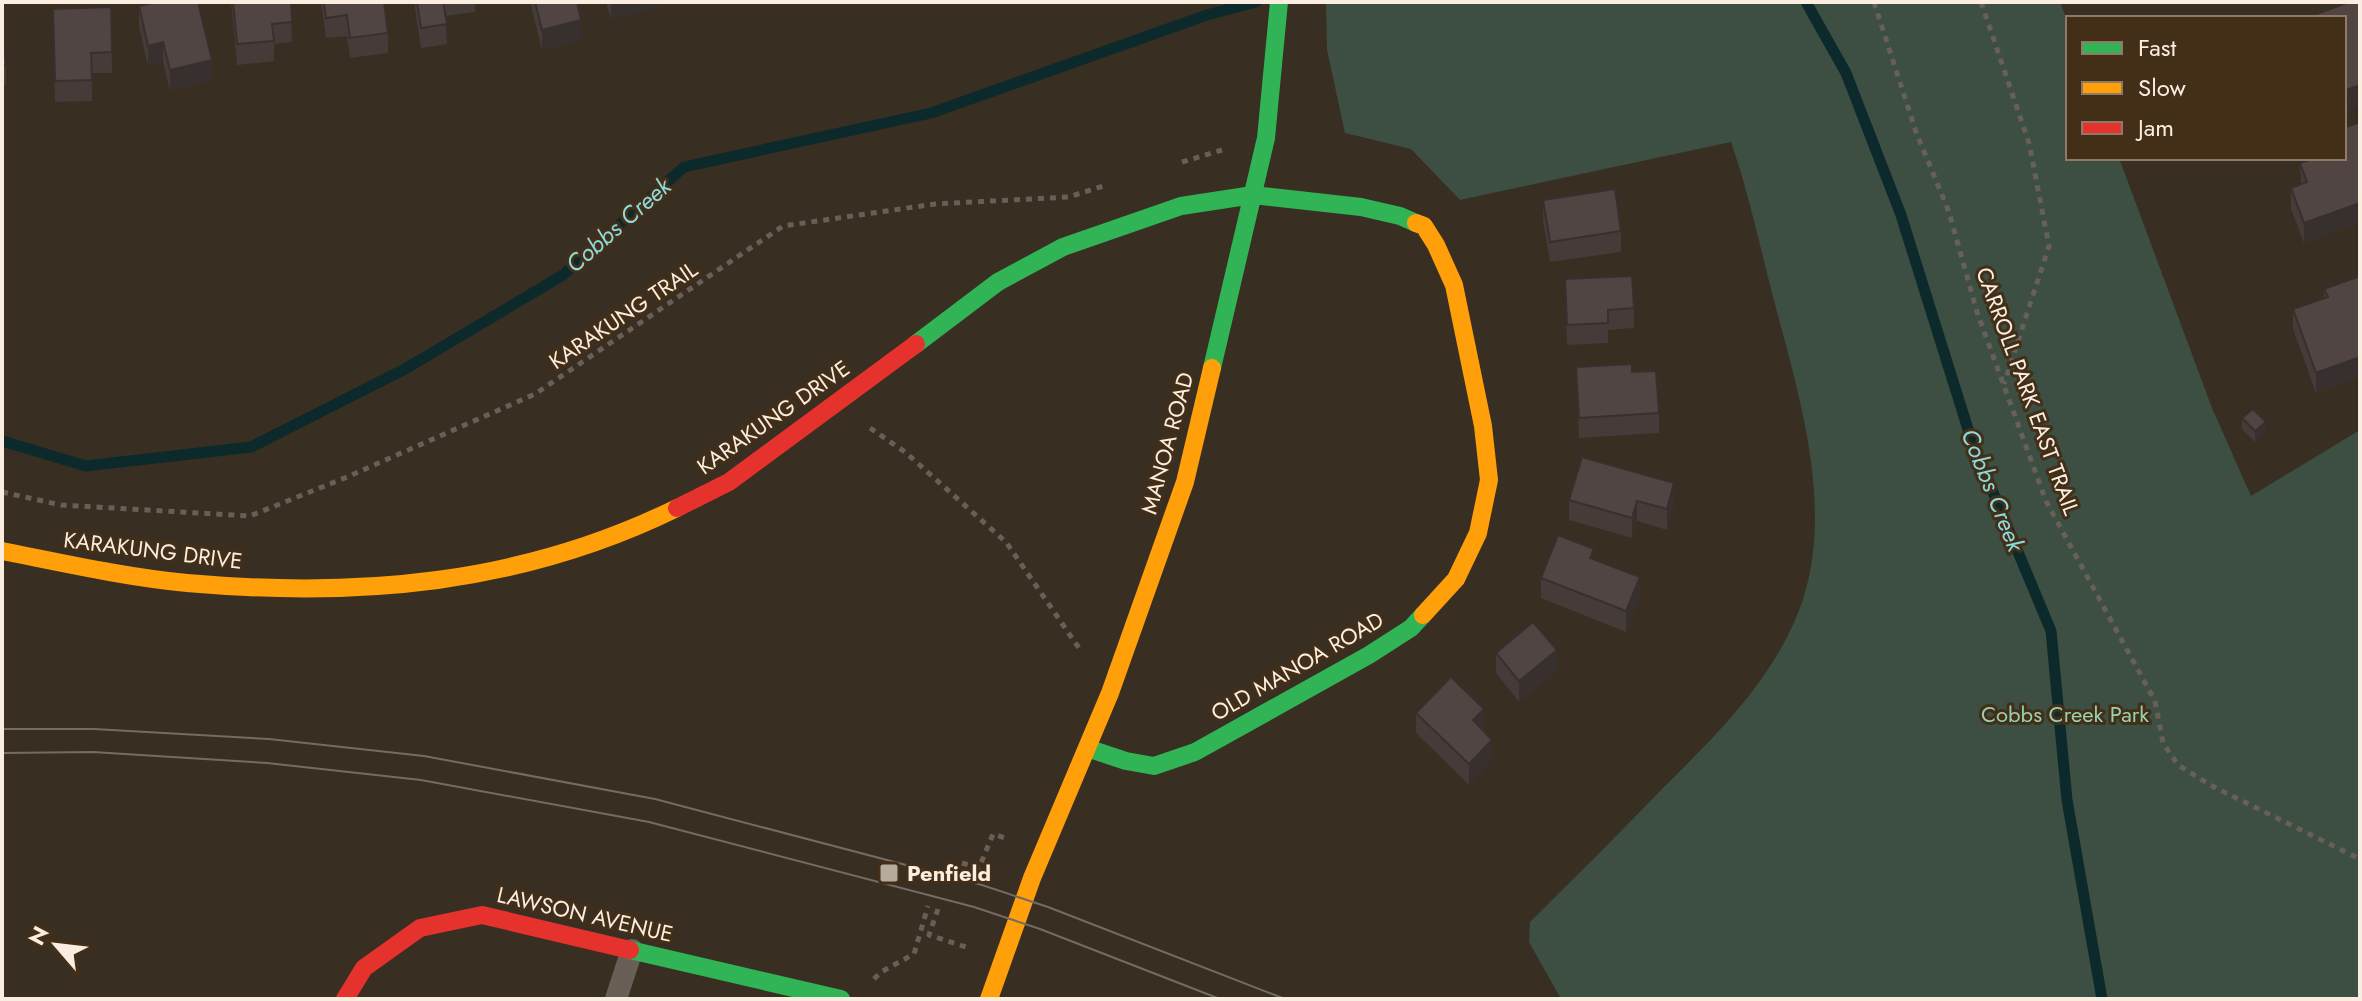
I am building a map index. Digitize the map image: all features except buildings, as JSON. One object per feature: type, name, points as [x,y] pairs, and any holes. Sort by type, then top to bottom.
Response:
[{"type":"street","name":"MANOA ROAD","points":[[989,999],[1032,878],[1110,693],[1185,482],[1266,138],[1279,2]]},
{"type":"street","name":"KARAKUNG DRIVE","points":[[2,551],[118,574],[186,583],[256,587],[353,589],[428,583],[489,572],[572,551],[650,521],[729,482],[998,282],[1063,247],[1181,206],[1253,195],[1361,207],[1400,216],[1424,226],[1436,245]]},
{"type":"street","name":"OLD MANOA ROAD","points":[[1087,748],[1126,761],[1154,766],[1195,752],[1369,655],[1411,628],[1456,579],[1478,533],[1489,480],[1483,426],[1461,315],[1454,285],[1436,245]]},
{"type":"street","name":"LAWSON AVENUE","points":[[345,999],[364,968],[420,928],[482,915],[841,999]]},
{"type":"lane","points":[[616,999],[632,950]]},
{"type":"path","name":"CARROLL PARK EAST TRAIL","points":[[1874,2],[1916,132],[1949,212],[1977,312],[2046,501],[2155,701],[2163,743],[2178,765],[2214,787],[2360,859]]},
{"type":"path","points":[[1981,2],[2029,143],[2049,246],[2004,385]]},
{"type":"path","points":[[1173,165],[1266,138]]},
{"type":"path","name":"KARAKUNG TRAIL","points":[[2,492],[61,505],[250,516],[535,394],[783,226],[935,204],[1068,197],[1113,183]]},
{"type":"path","points":[[836,404],[905,452],[1006,542],[1110,693]]},
{"type":"path","points":[[962,863],[979,868],[993,834],[1012,840]]},
{"type":"path","points":[[871,981],[914,954],[928,906]]},
{"type":"path","points":[[938,909],[929,935],[964,947]]},
{"type":"green space","name":"Cobbs Creek Park","points":[[1326,2],[2060,2],[2066,18],[2066,160],[2120,160],[2212,408],[2251,496],[2360,430],[2360,999],[1561,999],[1529,942],[1530,922],[1739,708],[1772,663],[1798,613],[1809,575],[1814,535],[1814,494],[1810,453],[1793,371],[1731,142],[1460,200],[1411,149],[1345,133],[1327,50]]},
{"type":"waterway","name":"Cobbs Creek","points":[[2,441],[86,466],[251,447],[405,369],[563,275],[684,167],[931,113],[1207,15],[1256,2]]},
{"type":"waterway","name":"Cobbs Creek","points":[[1806,2],[1846,73],[1901,215],[1972,442],[2051,631],[2067,800],[2102,999]]},
{"type":"tram line","points":[[2,729],[94,729],[269,739],[424,756],[655,799],[982,885],[1048,907],[1285,999]]},
{"type":"tram line","points":[[2,753],[93,752],[267,763],[421,780],[649,822],[974,907],[1040,929],[1220,999]]},
{"type":"traffic: fast","points":[[1212,368],[1266,138],[1279,2]]},
{"type":"traffic: fast","points":[[916,344],[998,282],[1063,247],[1181,206],[1253,195],[1361,207],[1416,223]]},
{"type":"traffic: fast","points":[[1087,748],[1126,761],[1154,766],[1195,752],[1369,655],[1411,628],[1423,615]]},
{"type":"traffic: fast","points":[[630,950],[841,999]]},
{"type":"traffic: slow","points":[[1416,223],[1424,226],[1436,245],[1454,285],[1483,426],[1489,480],[1478,533],[1456,579],[1423,615]]},
{"type":"traffic: slow","points":[[989,999],[1032,878],[1110,693],[1185,482],[1212,368]]},
{"type":"traffic: slow","points":[[2,551],[187,583],[251,587],[376,586],[498,570],[618,534],[677,508]]},
{"type":"traffic: jam","points":[[677,508],[729,482],[916,344]]},
{"type":"traffic: jam","points":[[345,999],[364,968],[420,928],[482,915],[630,950]]},
{"type":"place","name":"Penfield","points":[[889,873]]}]
